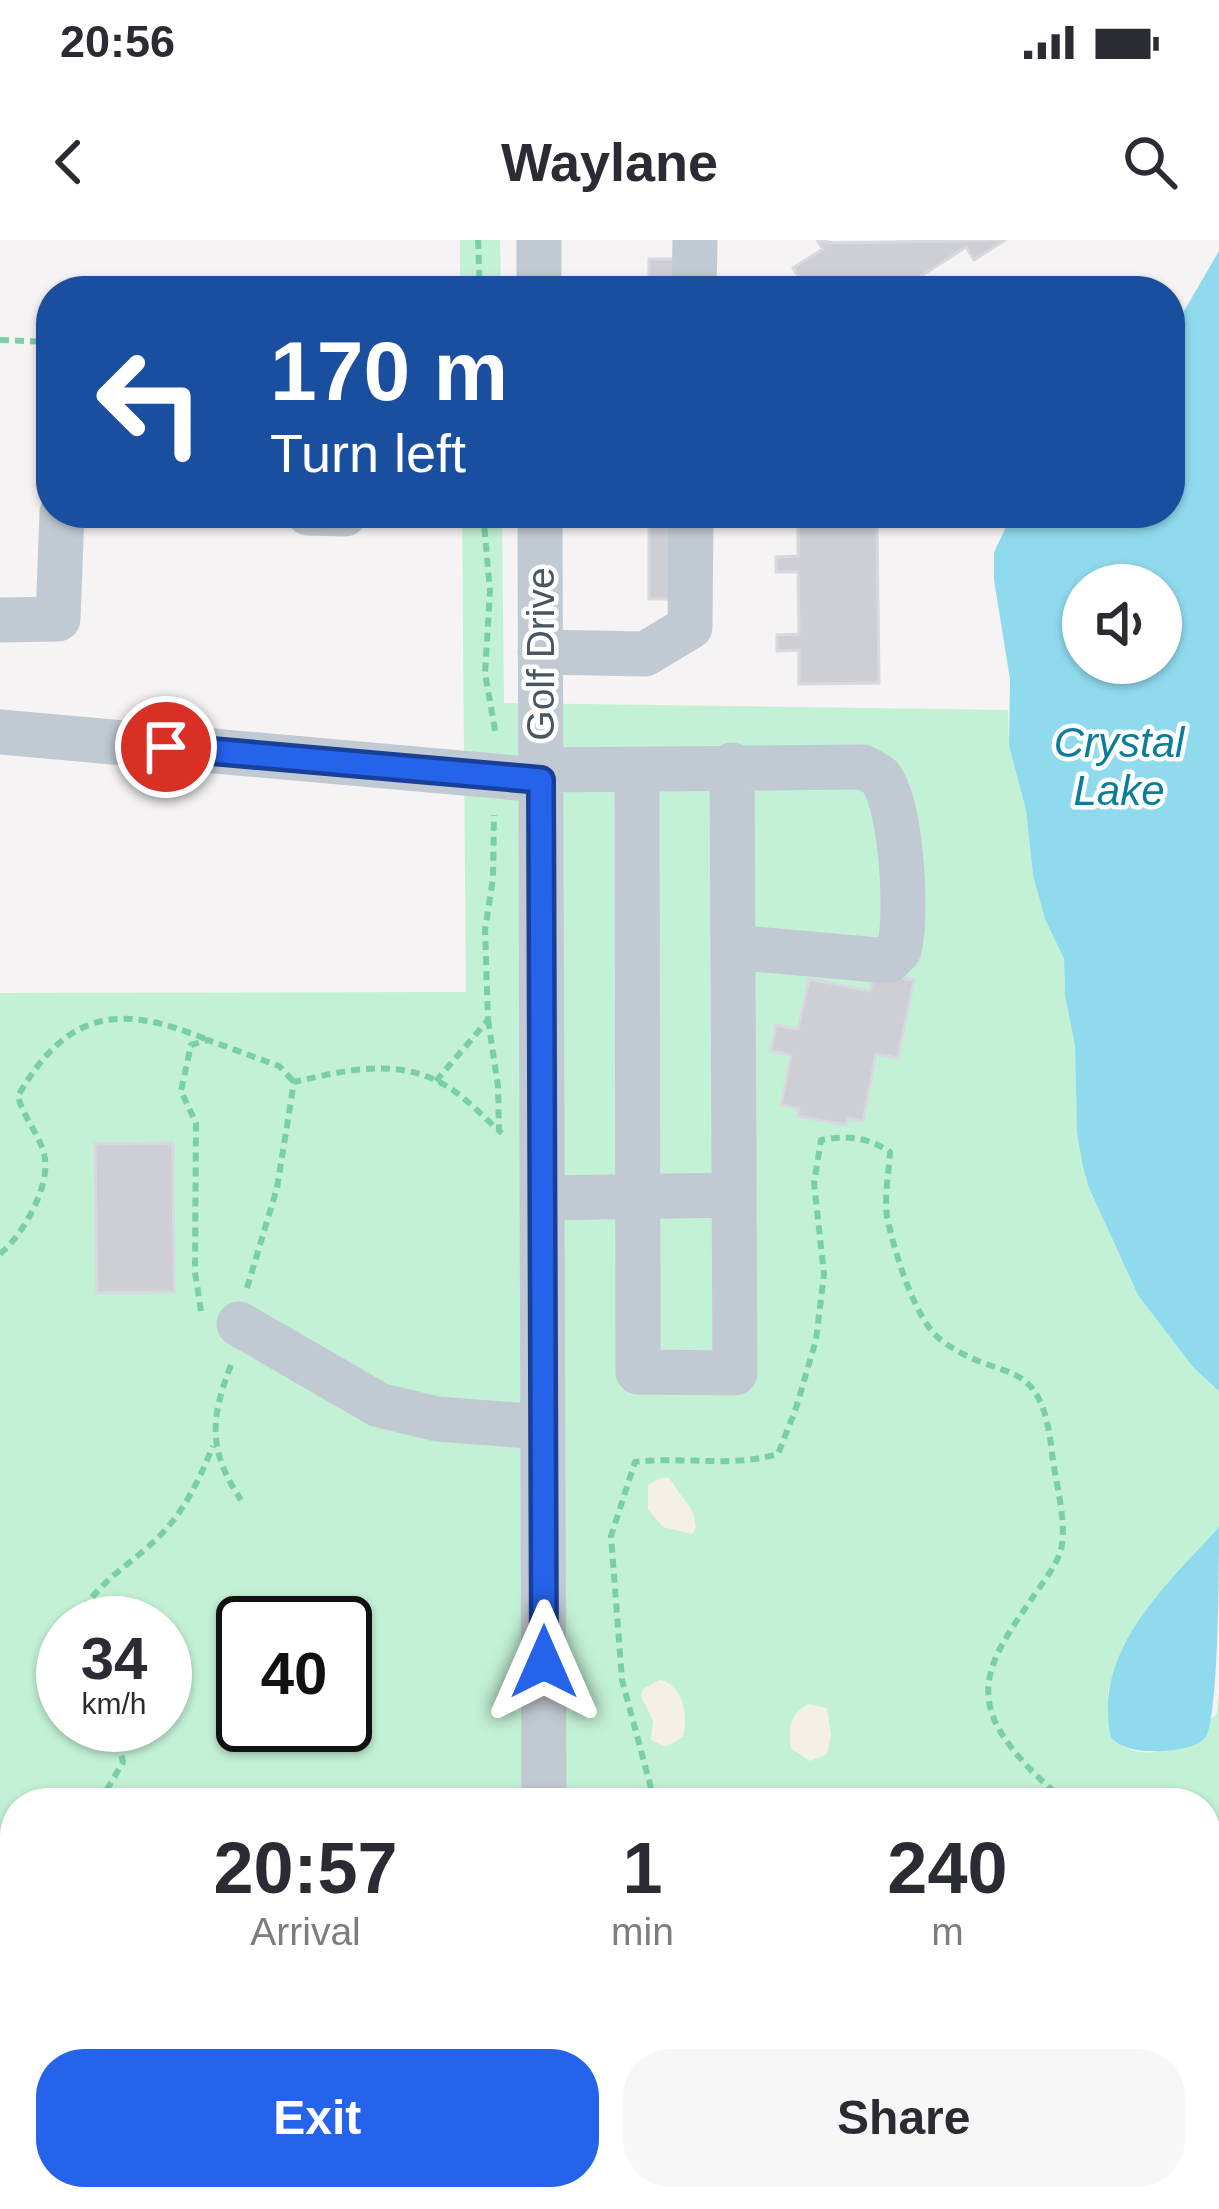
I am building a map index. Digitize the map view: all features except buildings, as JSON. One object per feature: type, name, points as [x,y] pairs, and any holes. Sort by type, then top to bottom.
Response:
[{"type":"street","points":[[538,240],[539,276]]},
{"type":"street","points":[[694,276],[695,240]]},
{"type":"street","points":[[0,620],[58,619],[61,528]]},
{"type":"street","name":"Golf Drive","points":[[540,528],[544,1788]]},
{"type":"street","points":[[540,652],[644,654],[690,627],[691,528]]},
{"type":"street","points":[[0,732],[541,775],[732,765],[863,767],[879,776],[890,798],[902,863],[899,950],[888,961],[733,947]]},
{"type":"street","points":[[637,771],[638,1372],[735,1373],[732,765]]},
{"type":"street","points":[[542,1182],[638,1197],[734,1196]]},
{"type":"street","points":[[238,1324],[379,1405],[437,1419],[543,1427]]},
{"type":"path","points":[[478,240],[479,276]]},
{"type":"path","points":[[0,340],[36,341]]},
{"type":"path","points":[[484,528],[490,591],[485,673],[496,753]]},
{"type":"path","points":[[495,796],[493,878],[485,931],[499,1131]]},
{"type":"path","points":[[0,1254],[24,1224],[40,1192],[45,1159],[22,1116],[18,1096],[44,1055],[88,1022],[127,1017],[279,1066],[293,1082],[277,1188],[238,1324],[236,1350],[217,1401],[214,1443],[221,1472],[241,1500]]},
{"type":"path","points":[[436,1082],[488,1020]]},
{"type":"path","points":[[208,1040],[191,1045],[182,1091],[196,1123],[196,1272],[201,1311],[238,1324]]},
{"type":"path","points":[[293,1082],[366,1066],[436,1082],[499,1131],[542,1182]]},
{"type":"path","points":[[652,1788],[622,1680],[611,1536],[621,1496],[635,1462],[669,1458],[730,1464],[778,1454],[817,1340],[824,1274],[814,1183],[821,1140],[844,1136],[873,1141],[890,1152],[887,1214],[923,1323],[967,1356],[1018,1373],[1037,1394],[1051,1435],[1063,1546],[1006,1636],[987,1692],[992,1722],[1022,1761],[1053,1788]]},
{"type":"path","points":[[91,1596],[166,1529],[195,1489],[214,1443]]},
{"type":"path","points":[[108,1788],[123,1762],[121,1752]]},
{"type":"green space","points":[[460,240],[500,240],[501,276],[460,276]]},
{"type":"green space","points":[[462,528],[502,528],[504,703],[1008,710],[1009,746],[1026,810],[1033,874],[1045,919],[1064,959],[1065,996],[1075,1046],[1077,1133],[1089,1188],[1138,1295],[1219,1391],[1219,1527],[1176,1576],[1108,1689],[1111,1738],[1140,1752],[1167,1748],[1217,1714],[1219,1692],[1219,1788],[0,1788],[0,993],[466,992]]},
{"type":"sand","points":[[669,1478],[693,1512],[696,1528],[692,1534],[663,1527],[648,1509],[648,1485]]},
{"type":"sand","points":[[660,1680],[679,1695],[685,1720],[683,1737],[665,1747],[651,1740],[653,1720],[641,1696],[643,1689]]},
{"type":"sand","points":[[808,1704],[827,1708],[831,1735],[827,1754],[810,1761],[791,1748],[790,1734],[793,1717]]},
{"type":"water","name":"Crystal Lake","points":[[1219,251],[1219,1391],[1193,1367],[1138,1295],[1083,1167],[1064,959],[1045,919],[1033,875],[1026,810],[1009,746],[1010,679],[994,552],[1006,528],[1185,528],[1185,309]]},
{"type":"water","points":[[1219,1527],[1216,1670],[1206,1737],[1192,1746],[1168,1751],[1123,1746],[1111,1738],[1108,1706],[1112,1676],[1123,1648],[1157,1596]]},
{"type":"route","points":[[166,747],[541,780],[544,1662]]}]
